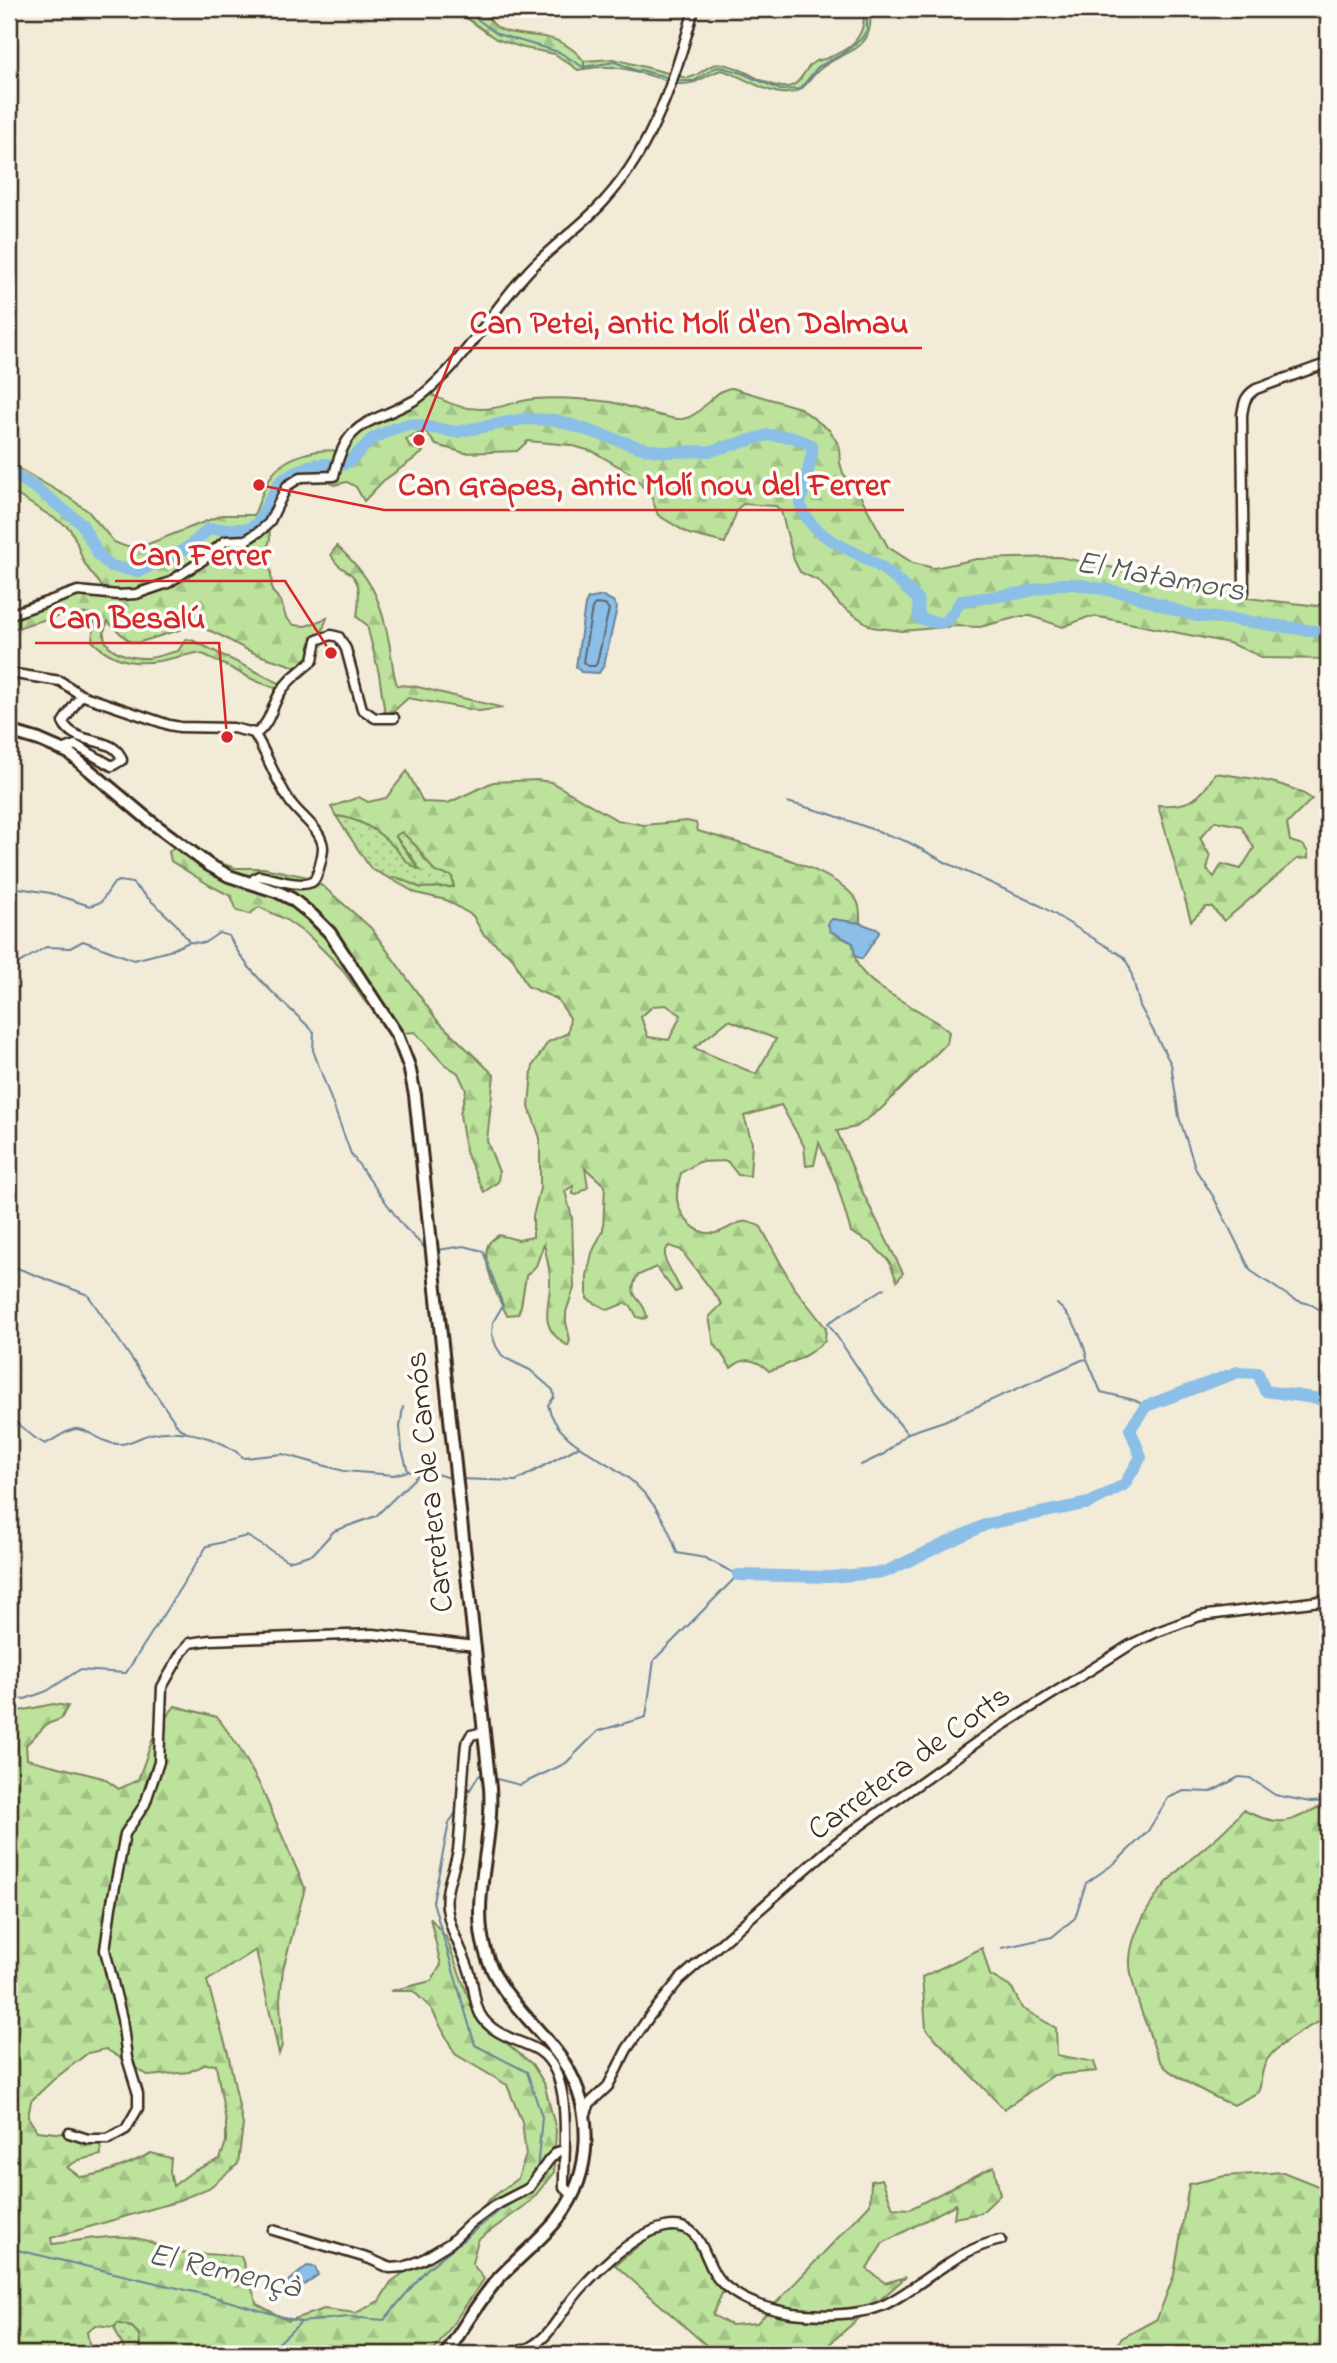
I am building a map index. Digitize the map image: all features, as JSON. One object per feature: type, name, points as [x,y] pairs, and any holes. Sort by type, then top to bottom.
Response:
[{"type":"street","points":[[9,615],[78,591],[136,594],[168,583],[203,560],[225,541],[246,540],[260,531],[269,523],[286,486],[301,477],[335,473],[340,452],[355,431],[371,419],[413,401],[427,391],[468,347],[527,272],[608,198],[646,142],[673,77],[694,9]]},
{"type":"street","points":[[1244,592],[1244,399],[1256,389],[1328,363]]},
{"type":"street","points":[[9,673],[60,681],[81,695],[169,725],[233,728],[257,733],[264,728],[280,693],[292,677],[313,660],[317,640],[331,635],[339,637],[346,649],[362,709],[375,718],[394,718]]},
{"type":"street","points":[[63,750],[75,745],[112,766],[122,760],[120,752],[112,747],[83,740],[65,728],[63,722],[81,695]]},
{"type":"street","name":"Carretera de Camós","points":[[9,732],[63,750],[209,865],[229,876],[292,899],[305,908],[330,933],[397,1035],[406,1055],[415,1096],[490,1788],[491,1827],[479,1909],[481,1936],[485,1953],[502,1989],[568,2068],[585,2119],[586,2143],[578,2181],[572,2195],[549,2229],[488,2292],[452,2352]]},
{"type":"street","points":[[253,883],[254,879],[260,876],[290,882],[312,882],[317,879],[323,848],[310,824],[289,800],[254,733]]},
{"type":"street","name":"Carretera de Corts","points":[[585,2119],[596,2097],[608,2086],[632,2042],[680,1979],[837,1842],[984,1737],[1130,1645],[1157,1632],[1200,1616],[1328,1600]]},
{"type":"street","points":[[69,2133],[108,2139],[126,2129],[138,2108],[138,2094],[127,2058],[122,2019],[105,1950],[125,1834],[145,1804],[159,1762],[162,1687],[182,1652],[190,1643],[210,1640],[373,1634],[475,1646]]},
{"type":"street","points":[[485,1737],[471,1735],[466,1744],[457,1855],[446,1902],[451,1927],[470,1970],[480,2014],[486,2023],[503,2035],[541,2052],[553,2065],[564,2106],[564,2187],[572,2195]]},
{"type":"street","points":[[579,2096],[596,2097]]},
{"type":"street","points":[[273,2230],[370,2259],[390,2268],[404,2267],[422,2260],[450,2243],[494,2206],[529,2188],[549,2160],[557,2152],[564,2150]]},
{"type":"street","points":[[564,2174],[568,2180],[578,2181]]},
{"type":"street","points":[[465,2354],[508,2352],[526,2349],[538,2342],[553,2329],[568,2305],[589,2281],[616,2256],[645,2234],[667,2227],[691,2232],[701,2243],[718,2280],[737,2294],[756,2305],[792,2313],[817,2314],[858,2312],[885,2305],[964,2254],[988,2242],[1001,2240]]},
{"type":"green space","points":[[454,9],[482,9],[500,29],[557,41],[569,47],[584,61],[584,69],[578,70],[555,54],[496,39]]},
{"type":"green space","points":[[864,9],[870,9],[870,23],[863,42],[820,69],[795,92],[774,92],[721,70],[696,82],[677,84],[620,68],[584,69],[584,61],[614,59],[687,78],[721,64],[737,68],[774,86],[788,87],[797,82],[814,62],[842,51],[855,41],[862,27]]},
{"type":"green space","points":[[732,388],[800,408],[829,430],[839,445],[843,473],[861,497],[888,547],[913,563],[934,568],[977,559],[1059,557],[1159,577],[1173,586],[1203,586],[1238,597],[1328,607],[1328,659],[1260,658],[1229,643],[1099,617],[1088,617],[1063,627],[1031,616],[1022,616],[980,627],[957,626],[902,631],[872,627],[840,605],[819,581],[800,572],[794,560],[781,511],[776,506],[743,504],[738,508],[725,543],[689,534],[658,515],[651,496],[633,475],[594,452],[570,445],[528,441],[517,451],[465,453],[436,445],[425,431],[406,439],[410,447],[423,451],[422,453],[383,481],[364,501],[356,487],[347,482],[334,485],[324,479],[301,480],[289,492],[276,519],[269,523],[270,539],[267,551],[272,591],[281,601],[286,618],[294,625],[306,626],[327,618],[316,653],[300,669],[198,628],[189,627],[137,643],[129,641],[108,622],[104,631],[104,638],[113,649],[128,656],[145,658],[178,651],[186,639],[192,640],[281,684],[278,689],[196,653],[154,662],[117,658],[92,641],[93,614],[57,617],[9,629],[9,611],[49,597],[104,590],[85,564],[68,527],[9,490],[9,463],[88,511],[114,542],[124,546],[143,546],[222,515],[254,515],[268,482],[283,464],[311,452],[340,451],[355,431],[426,391],[450,403],[475,409],[554,398],[610,402],[669,418],[683,419],[697,413],[718,393]]},
{"type":"green space","points":[[337,546],[366,578],[378,600],[386,626],[397,685],[414,686],[503,708],[479,711],[408,698],[395,710],[385,714],[367,625],[357,617],[358,587],[355,578],[334,560],[331,554]]},
{"type":"green space","points":[[407,771],[423,802],[448,803],[493,782],[551,782],[617,820],[644,825],[687,821],[696,823],[698,831],[760,849],[808,867],[846,889],[857,901],[860,923],[833,919],[830,931],[853,943],[858,965],[874,983],[949,1032],[947,1043],[881,1109],[856,1127],[837,1131],[863,1193],[903,1273],[897,1281],[889,1261],[872,1244],[851,1232],[836,1181],[819,1143],[814,1165],[806,1166],[804,1146],[781,1105],[744,1116],[752,1143],[750,1176],[738,1175],[727,1161],[699,1162],[681,1173],[677,1200],[685,1219],[701,1232],[715,1233],[741,1222],[761,1227],[793,1286],[826,1328],[825,1341],[819,1346],[799,1359],[769,1371],[750,1360],[731,1368],[714,1343],[709,1317],[722,1304],[681,1250],[669,1246],[665,1251],[665,1260],[681,1290],[675,1292],[656,1267],[637,1276],[633,1290],[645,1310],[647,1317],[644,1319],[637,1317],[631,1306],[625,1303],[608,1310],[587,1299],[587,1276],[592,1253],[603,1230],[605,1186],[585,1168],[588,1187],[577,1195],[573,1194],[573,1186],[565,1191],[572,1218],[574,1288],[566,1312],[570,1340],[568,1346],[551,1330],[548,1323],[550,1277],[544,1244],[536,1266],[526,1276],[518,1314],[507,1315],[491,1278],[487,1249],[491,1241],[499,1235],[518,1240],[533,1237],[533,1216],[540,1188],[540,1138],[529,1107],[532,1070],[548,1042],[568,1033],[570,1018],[557,999],[527,986],[513,958],[483,934],[473,916],[446,900],[416,893],[391,879],[396,877],[421,888],[454,887],[452,876],[435,872],[402,832],[395,836],[420,870],[409,864],[376,831],[353,819],[336,816],[331,807],[359,797],[368,802],[386,798]],"holes":[[[666,1005],[681,1015],[669,1040],[648,1037],[641,1017],[653,1006]],[[729,1020],[776,1039],[756,1074],[694,1048]]]},
{"type":"green space","points":[[1215,773],[1278,784],[1312,799],[1287,824],[1290,841],[1303,845],[1308,852],[1308,858],[1297,859],[1224,921],[1212,907],[1206,907],[1191,921],[1158,805],[1178,805],[1192,800],[1199,796]],"holes":[[[1215,821],[1241,826],[1254,848],[1241,869],[1222,864],[1214,877],[1207,870],[1210,856],[1200,838]]]},
{"type":"green space","points":[[336,816],[361,822],[371,828],[419,870],[395,836],[402,832],[426,861],[452,876],[454,887],[421,888],[396,877],[391,879],[371,869]]},
{"type":"green space","points":[[182,839],[209,859],[235,868],[264,868],[308,877],[324,887],[371,928],[437,1020],[494,1075],[487,1141],[499,1172],[498,1182],[484,1192],[466,1153],[460,1114],[466,1090],[458,1073],[444,1064],[415,1032],[404,1033],[366,1003],[341,968],[310,937],[285,919],[259,907],[250,914],[237,911],[231,896],[171,861],[169,852]]},
{"type":"green space","points":[[53,1704],[68,1706],[61,1719],[47,1724],[26,1745],[27,1759],[103,1778],[119,1789],[138,1780],[156,1730],[175,1706],[217,1717],[239,1747],[260,1785],[305,1888],[283,1969],[280,2000],[282,2045],[279,2054],[256,1950],[207,1981],[228,2053],[243,2125],[238,2164],[209,2188],[172,2203],[51,2238],[52,2244],[127,2237],[155,2244],[166,2252],[241,2256],[257,2304],[288,2321],[324,2309],[356,2313],[379,2301],[391,2282],[455,2235],[489,2200],[518,2178],[526,2155],[522,2122],[507,2085],[455,2054],[431,2008],[413,1991],[390,1991],[431,1981],[441,1965],[430,1918],[446,1937],[476,2018],[532,2064],[544,2083],[556,2130],[554,2172],[531,2201],[478,2240],[472,2263],[484,2279],[434,2351],[379,2354],[334,2347],[305,2354],[141,2354],[139,2334],[132,2327],[118,2323],[114,2327],[95,2325],[87,2332],[91,2354],[9,2354],[9,1713]],"holes":[[[106,2049],[149,2076],[189,2072],[205,2064],[216,2065],[226,2122],[226,2142],[220,2159],[193,2171],[173,2186],[171,2158],[151,2153],[117,2168],[80,2177],[67,2167],[79,2160],[101,2155],[100,2144],[67,2134],[37,2131],[28,2117],[31,2101],[88,2053]]]},
{"type":"green space","points":[[1328,1803],[1328,2018],[1275,2050],[1265,2064],[1259,2092],[1234,2105],[1187,2082],[1169,2071],[1161,2062],[1131,1975],[1130,1960],[1134,1938],[1151,1904],[1166,1884],[1243,1810],[1269,1820],[1287,1821]]},
{"type":"green space","points":[[982,1948],[990,1975],[1012,1988],[1022,2008],[1056,2028],[1057,2055],[1094,2062],[1097,2071],[1054,2075],[1004,2109],[926,2029],[922,1977]]},
{"type":"green space","points":[[994,2166],[1000,2195],[981,2213],[954,2218],[956,2204],[883,2243],[867,2269],[885,2283],[906,2277],[818,2354],[716,2354],[615,2265],[649,2237],[671,2226],[680,2228],[699,2239],[723,2290],[713,2315],[731,2325],[757,2323],[870,2204],[871,2181],[882,2179],[893,2208],[910,2209]]},
{"type":"green space","points":[[1283,2172],[1328,2190],[1328,2354],[1108,2354],[1122,2338],[1157,2319],[1174,2275],[1189,2184],[1225,2176]]},
{"type":"green space","points":[[118,2323],[132,2327],[139,2334],[141,2354],[129,2354],[124,2349],[114,2327]]},
{"type":"water","points":[[603,596],[613,601],[617,608],[604,665],[599,673],[581,672],[576,667],[585,605],[588,599]]},
{"type":"water","points":[[832,919],[860,923],[879,930],[862,959],[855,956],[853,943],[830,931],[828,924]]},
{"type":"water","points":[[307,2266],[315,2267],[318,2275],[290,2295],[283,2293],[282,2287]]},
{"type":"waterway","points":[[464,9],[497,34],[559,52],[583,67],[615,62],[637,71],[669,78]]},
{"type":"waterway","points":[[677,81],[694,81],[720,67],[781,90],[800,89],[818,67],[841,55],[861,39],[867,30],[867,9]]},
{"type":"waterway","name":"El Matamors","points":[[9,472],[36,488],[82,524],[99,556],[111,566],[139,572],[184,550],[208,529],[247,529],[257,524],[279,483],[291,474],[309,466],[342,465],[351,460],[372,439],[410,424],[456,432],[524,419],[556,420],[642,448],[666,452],[711,451],[768,435],[792,437],[812,445],[800,504],[813,526],[832,541],[876,564],[897,580],[918,599],[919,618],[941,623],[949,618],[961,601],[1021,593],[1059,584],[1075,584],[1130,594],[1196,616],[1328,633]]},
{"type":"waterway","points":[[787,802],[827,813],[908,842],[1041,906],[1124,957],[1130,968],[1140,1006],[1171,1064],[1179,1117],[1196,1170],[1213,1196],[1251,1271],[1293,1299],[1312,1305],[1328,1315]]},
{"type":"waterway","points":[[9,881],[18,888],[50,893],[90,906],[101,902],[114,883],[132,883],[176,924],[188,940]]},
{"type":"waterway","points":[[9,969],[46,947],[70,948],[83,941],[134,960],[169,951],[189,942],[204,943],[219,933],[229,936],[256,976],[314,1032],[313,1050],[351,1154],[403,1226],[426,1249]]},
{"type":"waterway","points":[[438,1250],[464,1246],[483,1251],[503,1305],[493,1322],[492,1334],[496,1346],[503,1357],[530,1370],[553,1390],[554,1397],[548,1405],[561,1431],[643,1491],[661,1516],[677,1553],[705,1558],[738,1575],[654,1660],[646,1717],[598,1731],[566,1763],[520,1785],[493,1778]]},
{"type":"waterway","points":[[9,1265],[88,1295],[179,1428],[187,1432]]},
{"type":"waterway","points":[[885,1288],[828,1323],[876,1395],[906,1432]]},
{"type":"waterway","points":[[1057,1304],[1076,1328],[1087,1357]]},
{"type":"waterway","points":[[861,1465],[884,1454],[908,1433],[944,1421],[1082,1360],[1087,1359],[1101,1392],[1134,1400],[1146,1406]]},
{"type":"waterway","name":"El Remençà","points":[[738,1575],[830,1577],[885,1572],[987,1524],[1089,1503],[1124,1485],[1141,1457],[1130,1429],[1146,1406],[1238,1372],[1258,1373],[1265,1391],[1328,1400]]},
{"type":"waterway","points":[[403,1407],[400,1427],[402,1450],[408,1471]]},
{"type":"waterway","points":[[9,1417],[45,1444],[75,1429],[113,1444],[128,1443],[163,1432],[188,1433],[224,1444],[244,1458],[283,1454],[344,1471],[394,1475],[408,1471],[418,1474],[428,1472],[451,1478]]},
{"type":"waterway","points":[[460,1479],[516,1481],[578,1447]]},
{"type":"waterway","points":[[9,1697],[25,1699],[47,1691],[79,1670],[126,1673],[207,1546],[247,1536],[288,1561],[313,1554],[334,1531],[376,1516],[418,1475]]},
{"type":"waterway","name":"El Remençà","points":[[465,1798],[479,1775],[484,1776]]},
{"type":"waterway","points":[[1002,1948],[1052,1937],[1075,1918],[1086,1883],[1115,1863],[1148,1831],[1168,1798],[1184,1791],[1211,1792],[1239,1777],[1250,1778],[1275,1795],[1310,1802],[1328,1801]]},
{"type":"waterway","name":"El Remençà","points":[[458,1809],[449,1823],[433,1902],[475,2045],[527,2072],[542,2117],[537,2171]]},
{"type":"waterway","name":"El Remençà","points":[[9,2248],[207,2295],[301,2322],[348,2317],[384,2320],[427,2269],[499,2211],[524,2195]]},
{"type":"waterway","points":[[267,2354],[301,2322]]},
{"type":"place","name":"Can Petei, antic Molí d'en Dalmau","points":[[419,440]]},
{"type":"place","name":"Can Grapes, antic Molí nou del Ferrer","points":[[259,485]]},
{"type":"place","name":"Can Ferrer","points":[[331,653]]},
{"type":"place","name":"Can Besalú","points":[[227,737]]}]
